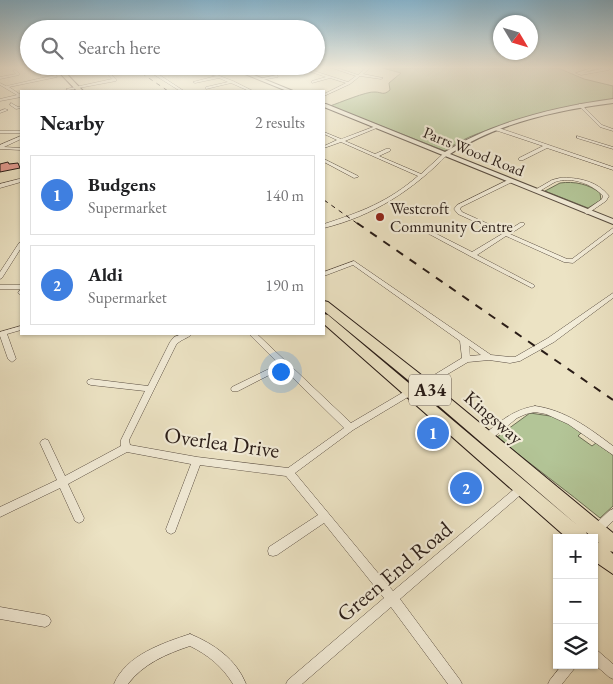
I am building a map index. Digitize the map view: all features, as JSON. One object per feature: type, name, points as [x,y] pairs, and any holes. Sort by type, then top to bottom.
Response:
[{"type":"highway","name":"Kingsway","points":[[325,306],[424,385],[486,438],[576,534]]},
{"type":"highway","name":"Kingsway","points":[[325,319],[410,392],[528,484],[596,530],[613,544]]},
{"type":"highway","points":[[598,553],[613,566]]},
{"type":"street","points":[[325,226],[395,197],[446,154],[464,142],[497,129],[580,105],[613,101]]},
{"type":"street","points":[[11,104],[17,108],[20,107]]},
{"type":"street","name":"Parrs Wood Road","points":[[325,105],[613,222]]},
{"type":"street","points":[[580,105],[601,126],[613,130]]},
{"type":"street","points":[[0,112],[6,110]]},
{"type":"street","points":[[325,146],[377,127]]},
{"type":"street","points":[[497,129],[613,169]]},
{"type":"street","points":[[0,132],[20,132]]},
{"type":"street","points":[[325,133],[421,176]]},
{"type":"street","points":[[0,147],[20,137]]},
{"type":"street","points":[[579,137],[613,148]]},
{"type":"street","points":[[521,159],[547,146]]},
{"type":"street","points":[[0,147],[20,149]]},
{"type":"street","points":[[374,156],[388,150]]},
{"type":"street","points":[[325,161],[356,177]]},
{"type":"street","points":[[0,186],[20,180]]},
{"type":"street","points":[[536,191],[555,181],[563,180],[573,180],[591,185],[606,196],[604,200],[587,212]]},
{"type":"street","points":[[510,181],[459,206],[457,209],[460,213],[566,261],[573,261],[613,230]]},
{"type":"street","points":[[472,255],[522,224]]},
{"type":"street","points":[[421,228],[532,286]]},
{"type":"street","points":[[0,277],[3,267],[20,246]]},
{"type":"street","points":[[325,274],[354,263],[489,357]]},
{"type":"street","points":[[0,287],[20,287]]},
{"type":"street","points":[[424,385],[466,359],[489,357],[517,359],[551,340],[612,296]]},
{"type":"street","points":[[12,360],[2,334],[20,328]]},
{"type":"street","points":[[254,335],[350,428]]},
{"type":"street","points":[[0,512],[63,482],[126,448],[125,440],[175,336]]},
{"type":"street","points":[[464,339],[466,359]]},
{"type":"street","points":[[234,389],[285,364]]},
{"type":"street","points":[[91,382],[150,389]]},
{"type":"street","points":[[289,472],[350,428],[410,392]]},
{"type":"street","points":[[486,438],[526,410],[551,411],[561,415],[613,451]]},
{"type":"street","points":[[45,443],[79,518]]},
{"type":"street","name":"Overlea Drive","points":[[126,448],[197,462],[289,472],[393,600],[456,684]]},
{"type":"street","points":[[171,529],[197,462]]},
{"type":"street","name":"Green End Road","points":[[292,684],[528,484]]},
{"type":"street","points":[[596,530],[613,514]]},
{"type":"street","points":[[273,551],[325,516]]},
{"type":"street","points":[[0,613],[45,621]]},
{"type":"street","points":[[120,684],[128,671],[160,650],[190,640],[209,649],[229,665],[240,684]]},
{"type":"street","points":[[598,659],[613,673]]},
{"type":"street","points":[[554,684],[567,669]]},
{"type":"green space","points":[[347,100],[607,100],[587,103],[512,122],[469,137],[445,151],[330,106]]},
{"type":"green space","points":[[571,182],[591,187],[600,193],[601,200],[588,208],[545,191],[560,183]]},
{"type":"green space","points":[[530,413],[557,417],[582,432],[578,436],[592,446],[596,443],[613,455],[613,506],[600,518],[497,437]]},
{"type":"building","points":[[8,162],[9,164],[18,163],[20,168],[0,172],[0,164]]},
{"type":"railway","points":[[325,201],[358,224]]},
{"type":"railway","points":[[357,223],[613,400]]},
{"type":"place","name":"Westcroft Community Centre","points":[[380,217]]},
{"type":"place","name":"Budgens","points":[[433,433]]},
{"type":"place","name":"Aldi","points":[[466,488]]}]
